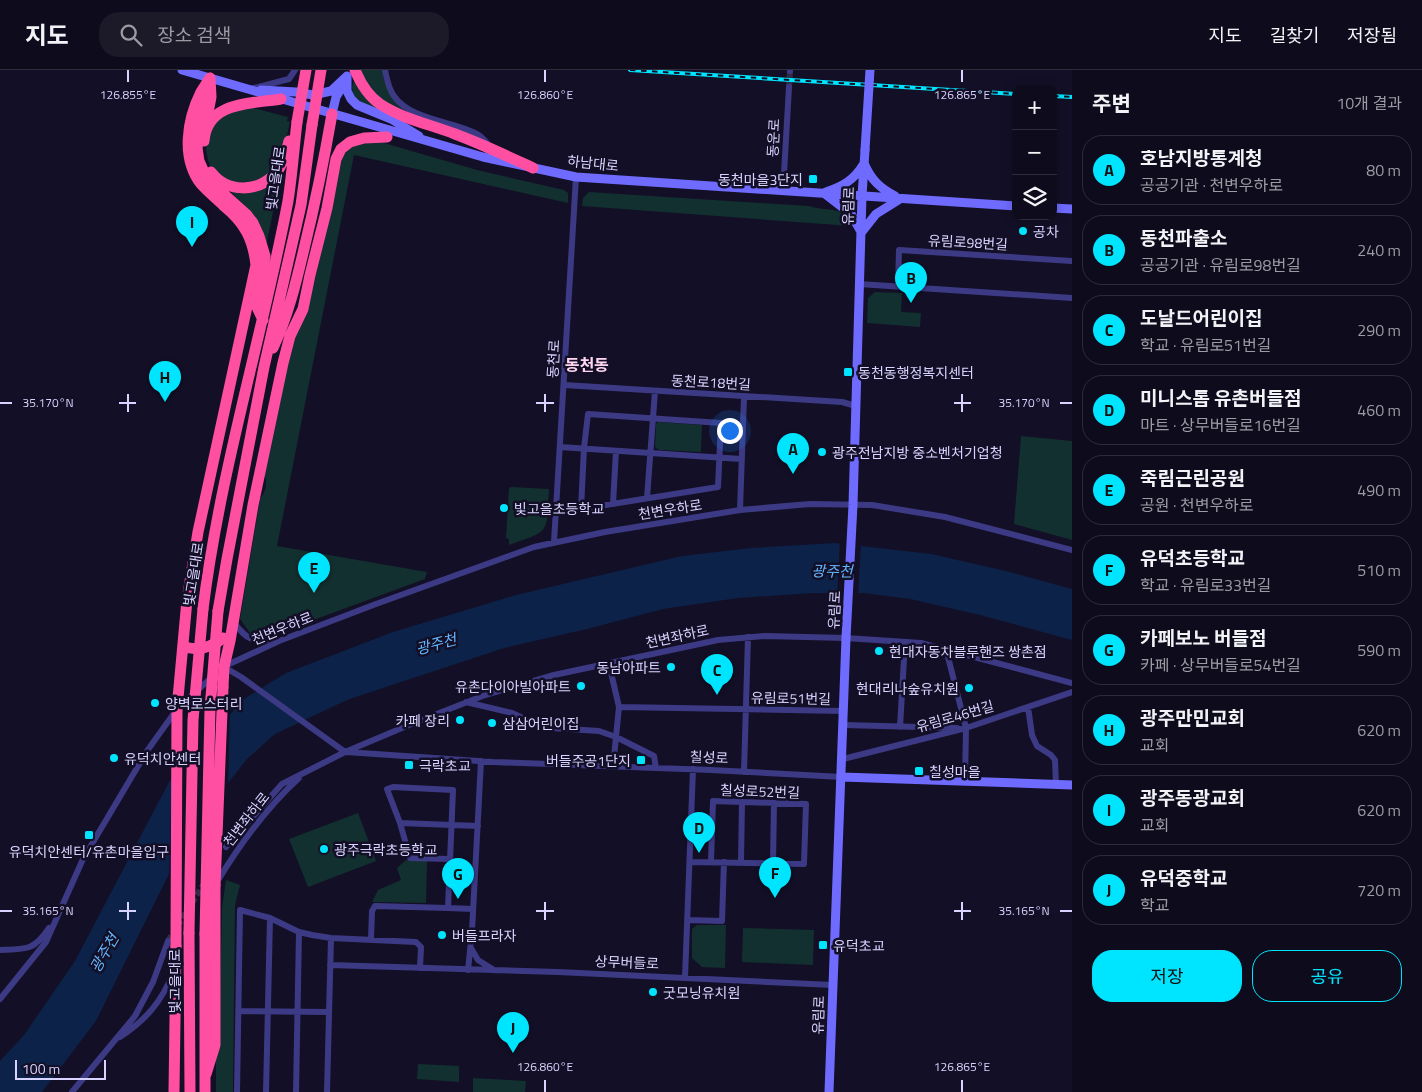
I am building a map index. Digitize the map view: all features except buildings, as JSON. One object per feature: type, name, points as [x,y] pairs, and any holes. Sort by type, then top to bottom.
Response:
[{"type":"highway","name":"빛고을대로","points":[[190,1092],[189,933],[193,720],[202,610],[221,499],[263,320],[288,199],[297,122],[306,70]]},
{"type":"highway","name":"빛고을대로","points":[[205,1092],[204,992],[210,709],[218,611],[264,367],[301,205],[321,70]]},
{"type":"highway","points":[[351,72],[378,103],[399,115],[454,133],[533,168]]},
{"type":"highway","points":[[174,1092],[175,967],[172,943],[177,709],[187,600],[198,532],[256,265],[254,248],[248,233],[235,216],[201,184],[192,168],[188,141],[195,104],[210,78]]},
{"type":"highway","points":[[210,78],[211,96],[204,133],[203,150],[205,161],[214,175],[228,186],[240,189],[254,187],[276,173],[286,154],[291,131],[297,122]]},
{"type":"highway","points":[[201,92],[204,106],[197,148],[199,161],[207,179],[246,214],[259,236],[265,256],[257,307],[263,320]]},
{"type":"highway","points":[[204,133],[220,111],[240,104],[281,99]]},
{"type":"highway","points":[[264,367],[286,316],[297,280],[323,165],[332,114]]},
{"type":"highway","points":[[323,165],[342,139],[366,135],[387,138]]},
{"type":"highway","points":[[206,1074],[215,1044],[215,885],[224,667],[253,505],[286,347],[303,309],[327,208],[336,159],[341,149],[350,142],[364,138],[387,138]]},
{"type":"highway","points":[[183,646],[190,649],[204,648],[221,640],[233,622]]},
{"type":"highway","points":[[179,1092],[183,1038],[189,1008]]},
{"type":"street","name":"하남대로","points":[[182,70],[427,142],[483,157],[576,177],[1012,206]]},
{"type":"street","points":[[248,90],[288,79],[295,70]]},
{"type":"street","points":[[385,70],[388,86],[394,97],[403,105],[414,111],[478,134],[493,149]]},
{"type":"street","name":"유림로","points":[[829,1092],[847,634],[854,505],[862,196],[870,70]]},
{"type":"street","points":[[248,90],[296,92],[313,95],[331,91],[351,72]]},
{"type":"street","points":[[332,114],[336,97],[351,72]]},
{"type":"street","points":[[351,72],[347,91],[350,99],[357,105],[391,118],[427,142]]},
{"type":"street","name":"동운로","points":[[783,191],[789,88]]},
{"type":"street","points":[[387,138],[427,142]]},
{"type":"street","points":[[864,163],[878,186],[900,198],[876,214],[861,233],[851,214],[824,193],[843,186],[852,180],[864,163]]},
{"type":"street","name":"동천로","points":[[554,542],[576,177]]},
{"type":"street","points":[[1057,208],[1072,209]]},
{"type":"street","name":"유림로98번길","points":[[898,286],[899,250],[1072,261]]},
{"type":"street","points":[[860,284],[1072,298]]},
{"type":"street","name":"동천로18번길","points":[[564,385],[842,402],[856,406]]},
{"type":"street","points":[[647,498],[655,391]]},
{"type":"street","points":[[740,510],[744,397]]},
{"type":"street","points":[[588,414],[721,423],[718,487],[581,509],[584,448],[588,414]]},
{"type":"street","points":[[560,447],[741,459]]},
{"type":"street","points":[[613,504],[616,451]]},
{"type":"street","name":"천변우하로","points":[[0,999],[46,942],[83,859],[147,751],[177,709],[224,667],[279,641],[434,582],[534,547],[740,510],[810,504],[890,508],[944,517],[1072,550]]},
{"type":"street","points":[[233,622],[246,638],[257,641],[279,641]]},
{"type":"street","name":"천변좌하로","points":[[226,847],[282,784],[345,752],[485,695],[554,676],[699,644],[748,637],[847,634],[905,642],[921,642],[1072,683]]},
{"type":"street","points":[[744,772],[748,637]]},
{"type":"street","points":[[900,727],[905,642]]},
{"type":"street","points":[[946,649],[966,728],[966,782]]},
{"type":"street","points":[[609,664],[619,707],[613,767]]},
{"type":"street","points":[[224,667],[241,677],[345,752]]},
{"type":"street","name":"유림로46번길","points":[[843,759],[966,728],[1072,692]]},
{"type":"street","points":[[465,702],[512,713],[536,724],[552,728],[599,732],[616,737],[654,756],[656,768]]},
{"type":"street","name":"유림로51번길","points":[[619,707],[844,711]]},
{"type":"street","points":[[1028,707],[1032,735],[1037,746],[1055,760],[1056,785]]},
{"type":"street","points":[[844,725],[966,728]]},
{"type":"street","name":"칠성로","points":[[345,752],[613,767],[1072,785]]},
{"type":"street","points":[[468,970],[471,948],[481,761]]},
{"type":"street","points":[[685,977],[693,770]]},
{"type":"street","name":"천변좌하로","points":[[215,885],[232,858],[271,806],[303,774]]},
{"type":"street","points":[[448,908],[453,790],[393,787],[387,789],[400,823],[410,858],[450,859]]},
{"type":"street","name":"칠성로52번길","points":[[711,862],[713,801],[806,804],[804,864],[773,863]]},
{"type":"street","points":[[741,862],[742,802]]},
{"type":"street","points":[[690,862],[773,863],[774,803]]},
{"type":"street","points":[[400,823],[478,826]]},
{"type":"street","points":[[687,920],[722,921],[724,862]]},
{"type":"street","points":[[371,939],[372,910],[375,906],[473,909]]},
{"type":"street","points":[[237,1092],[240,910],[270,918],[299,932],[331,938],[416,942],[421,947],[420,968]]},
{"type":"street","points":[[266,1092],[270,918]]},
{"type":"street","points":[[0,950],[23,949],[35,945],[54,921]]},
{"type":"street","points":[[296,1092],[299,932]]},
{"type":"street","points":[[327,1092],[331,938]]},
{"type":"street","points":[[72,1092],[135,1016],[172,943]]},
{"type":"street","points":[[471,948],[478,960],[495,970]]},
{"type":"street","name":"상무버들로","points":[[330,965],[685,977],[833,985]]},
{"type":"street","points":[[116,1040],[135,1028],[158,1004],[175,967]]},
{"type":"street","points":[[239,1011],[329,1012]]},
{"type":"green space","points":[[357,70],[383,70],[384,81],[405,108],[403,112],[376,108],[364,104],[353,97],[352,87]]},
{"type":"green space","points":[[253,108],[288,117],[287,121],[290,122],[283,153],[274,171],[254,184],[229,183],[211,168],[206,150],[207,134],[216,119],[229,110]]},
{"type":"green space","points":[[363,142],[384,143],[477,170],[564,190],[568,193],[568,203],[354,155],[277,546],[427,572],[425,579],[267,637],[252,636],[240,619],[260,499],[266,487],[264,473],[289,346],[339,159],[344,151]]},
{"type":"green space","points":[[281,171],[266,247],[250,211],[230,191]]},
{"type":"green space","points":[[589,192],[809,206],[841,212],[849,219],[851,226],[582,206],[583,198]]},
{"type":"green space","points":[[875,292],[902,293],[901,312],[921,313],[920,327],[867,323],[868,298]]},
{"type":"green space","points":[[658,422],[702,425],[701,452],[659,450],[655,447],[656,424]]},
{"type":"green space","points":[[1021,436],[1072,441],[1072,540],[1014,524]]},
{"type":"green space","points":[[509,488],[549,489],[548,515],[544,528],[540,533],[509,545],[509,539],[506,538]]},
{"type":"green space","points":[[358,813],[376,861],[308,887],[289,839]]},
{"type":"green space","points":[[406,860],[427,861],[426,903],[372,902],[378,890],[401,880],[397,868]]},
{"type":"green space","points":[[226,880],[240,885],[235,905],[233,1092],[216,1092],[222,907]]},
{"type":"green space","points":[[697,925],[726,925],[725,968],[702,967],[692,958],[692,929]]},
{"type":"green space","points":[[743,928],[814,930],[813,965],[742,962]]},
{"type":"green space","points":[[418,1064],[459,1066],[459,1082],[417,1079]]},
{"type":"green space","points":[[473,1078],[526,1081],[525,1092],[473,1092]]},
{"type":"water","name":"광주천","points":[[835,543],[931,554],[1006,571],[1072,589],[1072,640],[980,615],[910,599],[863,593],[813,593],[738,598],[663,609],[504,648],[347,700],[275,734],[247,759],[218,796],[170,872],[96,1021],[42,1092],[0,1092],[0,1061],[24,1035],[75,961],[169,782],[244,699],[286,673],[393,632],[516,595],[682,556],[751,548]]},
{"type":"pier","points":[[840,541],[861,543],[858,595],[837,595]]},
{"type":"pier","points":[[230,710],[228,787],[169,879],[172,776]]},
{"type":"tunnel","points":[[789,87],[790,71]]},
{"type":"tunnel","points":[[168,941],[205,882]]},
{"type":"railway","points":[[630,70],[1012,94]]},
{"type":"railway","points":[[1057,96],[1072,97]]},
{"type":"place","name":"동천마을3단지","points":[[813,179]]},
{"type":"place","name":"공차","points":[[1023,231]]},
{"type":"place","name":"광주동광교회","points":[[192,247]]},
{"type":"place","name":"동천파출소","points":[[911,303]]},
{"type":"place","name":"동천동행정복지센터","points":[[848,372]]},
{"type":"place","name":"광주만민교회","points":[[165,402]]},
{"type":"place","name":"광주전남지방 중소벤처기업청","points":[[822,452]]},
{"type":"place","name":"호남지방통계청","points":[[793,474]]},
{"type":"place","name":"빛고을초등학교","points":[[504,508]]},
{"type":"place","name":"죽림근린공원","points":[[314,593]]},
{"type":"place","name":"현대자동차블루핸즈 쌍촌점","points":[[879,651]]},
{"type":"place","name":"동남아파트","points":[[671,667]]},
{"type":"place","name":"유촌다이아빌아파트","points":[[581,686]]},
{"type":"place","name":"현대리나숲유치원","points":[[969,688]]},
{"type":"place","name":"도날드어린이집","points":[[717,695]]},
{"type":"place","name":"양벽로스터리","points":[[155,703]]},
{"type":"place","name":"카페 장리","points":[[460,720]]},
{"type":"place","name":"삼삼어린이집","points":[[492,723]]},
{"type":"place","name":"유덕치안센터","points":[[114,758]]},
{"type":"place","name":"버들주공1단지","points":[[641,760]]},
{"type":"place","name":"극락초교","points":[[409,765]]},
{"type":"place","name":"칠성마을","points":[[919,771]]},
{"type":"place","name":"유덕치안센터/유촌마을입구","points":[[89,835]]},
{"type":"place","name":"광주극락초등학교","points":[[324,849]]},
{"type":"place","name":"미니스톱 유촌버들점","points":[[699,853]]},
{"type":"place","name":"유덕초등학교","points":[[775,898]]},
{"type":"place","name":"카페보노 버들점","points":[[458,899]]},
{"type":"place","name":"버들프라자","points":[[442,935]]},
{"type":"place","name":"유덕초교","points":[[823,945]]},
{"type":"place","name":"굿모닝유치원","points":[[653,992]]},
{"type":"place","name":"유덕중학교","points":[[513,1053]]},
{"type":"district","name":"동천동","points":[[587,365]]}]
